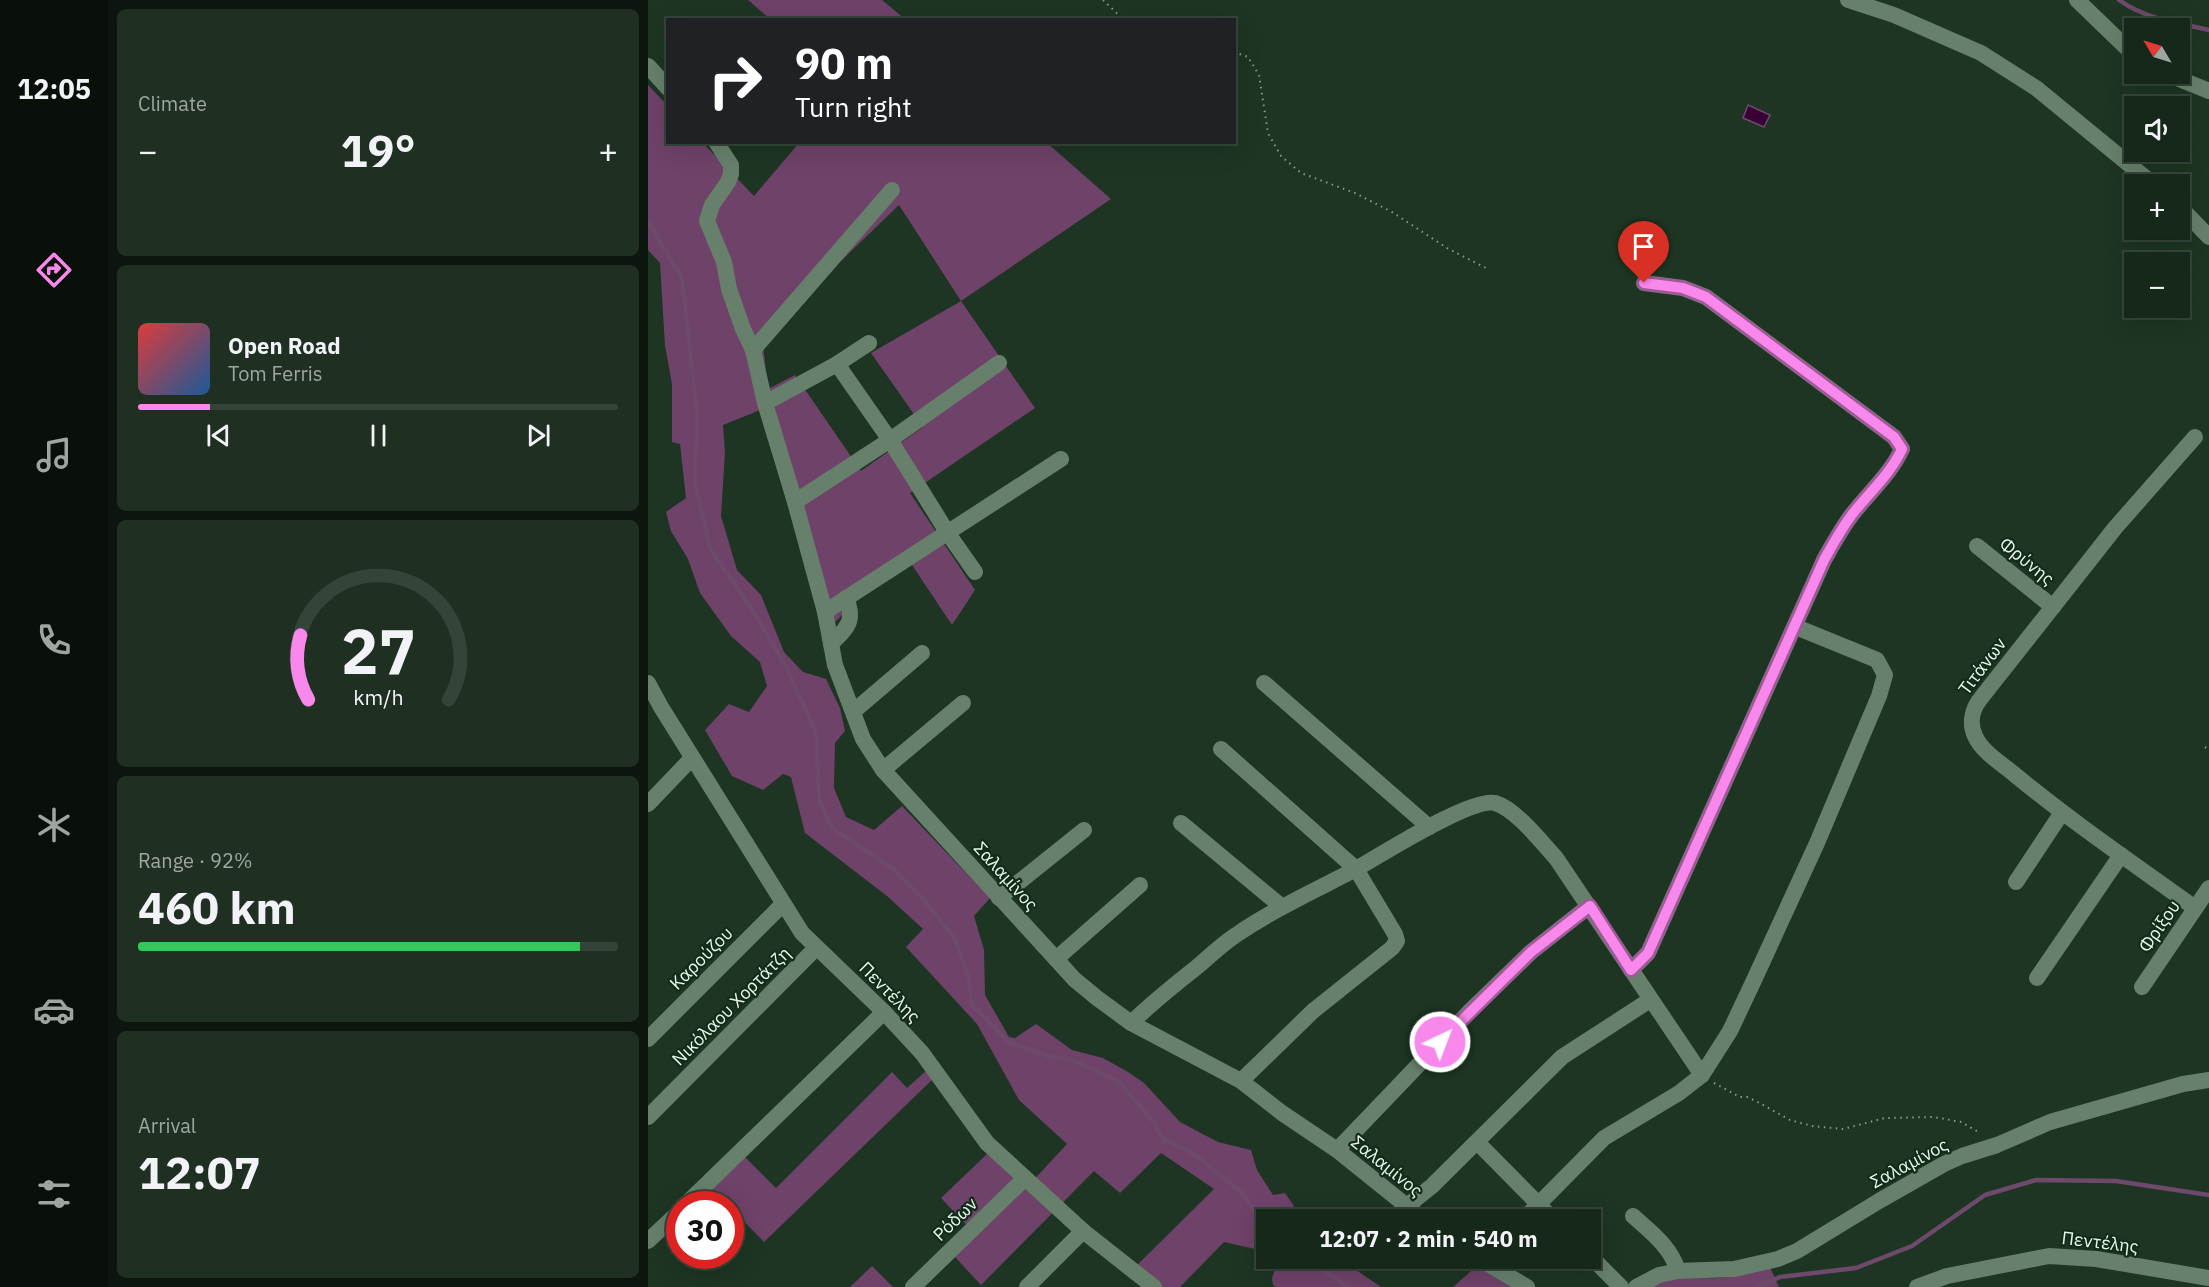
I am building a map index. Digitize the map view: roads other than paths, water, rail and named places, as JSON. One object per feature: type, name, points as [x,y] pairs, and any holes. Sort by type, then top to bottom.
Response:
[{"type":"street","points":[[1848,0],[1894,15],[1981,53],[2054,102],[2141,174]]},
{"type":"street","points":[[2077,0],[2124,45]]},
{"type":"street","points":[[648,66],[666,86]]},
{"type":"street","points":[[2190,84],[2209,92]]},
{"type":"street","name":"Σαλαμίνος","points":[[717,144],[731,165],[731,174],[728,183],[712,205],[707,220],[724,262],[729,289],[742,329],[753,350],[765,403],[825,612],[836,665],[863,739],[883,770],[1074,979],[1131,1023],[1241,1081],[1282,1113],[1337,1150],[1411,1209]]},
{"type":"street","points":[[753,350],[892,190]]},
{"type":"street","points":[[2190,217],[2209,237]]},
{"type":"street","points":[[1631,970],[1648,953],[1796,627],[1824,560],[1853,513],[1891,468],[1902,449],[1894,437],[1706,297],[1683,288],[1644,283]]},
{"type":"street","points":[[765,403],[870,344]]},
{"type":"street","points":[[795,502],[890,440],[999,363]]},
{"type":"street","points":[[837,364],[890,440],[946,532],[975,572]]},
{"type":"street","name":"Τιτάνων","points":[[2194,908],[2061,814],[1981,747],[1974,736],[1971,722],[1976,704],[2115,528],[2195,436]]},
{"type":"street","points":[[825,612],[1061,459]]},
{"type":"street","name":"Φρύνης","points":[[1977,546],[2053,607]]},
{"type":"street","points":[[831,644],[843,632],[851,619],[851,610],[846,598]]},
{"type":"street","points":[[1533,1209],[1604,1138],[1679,1093],[1701,1075],[1730,1031],[1813,853],[1879,696],[1885,675],[1877,660],[1796,627]]},
{"type":"street","points":[[854,711],[922,653]]},
{"type":"street","name":"Πεντέλης","points":[[648,683],[782,905],[802,933],[884,1011],[922,1053],[987,1143],[1083,1231],[1154,1287]]},
{"type":"street","points":[[1264,683],[1429,827]]},
{"type":"street","points":[[883,770],[963,703]]},
{"type":"street","points":[[1221,749],[1356,869],[1397,941],[1392,948],[1313,1011],[1241,1081]]},
{"type":"street","points":[[648,804],[692,758]]},
{"type":"street","points":[[1131,1023],[1146,1008],[1235,936],[1282,907],[1356,869],[1429,827],[1480,804],[1495,803],[1508,810],[1543,844],[1590,906],[1701,1075]]},
{"type":"street","points":[[2016,882],[2061,814]]},
{"type":"street","points":[[1181,824],[1282,907]]},
{"type":"street","points":[[999,898],[1084,830]]},
{"type":"street","points":[[2037,978],[2121,855]]},
{"type":"street","points":[[1056,960],[1140,885]]},
{"type":"street","name":"Φρίξου","points":[[2142,987],[2209,888]]},
{"type":"street","name":"Καρούζου","points":[[648,1039],[782,905]]},
{"type":"street","points":[[1337,1150],[1470,1011],[1531,952],[1590,906]]},
{"type":"street","name":"Νικόλαου Χορτάτζη","points":[[648,1117],[816,948]]},
{"type":"street","points":[[1407,1206],[1432,1186],[1562,1057],[1650,1000]]},
{"type":"street","points":[[699,1191],[884,1011]]},
{"type":"street","name":"Σαλαμίνος","points":[[1636,1287],[1659,1275],[1678,1271],[1734,1269],[1778,1259],[1797,1251],[1944,1164],[2050,1122],[2183,1084],[2209,1080]]},
{"type":"street","points":[[1477,1142],[1543,1209]]},
{"type":"street","name":"Ρόδων","points":[[913,1287],[1024,1179]]},
{"type":"street","points":[[1633,1216],[1669,1251],[1678,1271]]},
{"type":"street","points":[[648,1241],[666,1224]]},
{"type":"street","points":[[1027,1287],[1083,1231]]},
{"type":"street","name":"Πεντέλης","points":[[1917,1287],[1947,1276],[2049,1256],[2096,1260],[2209,1278]]},
{"type":"street","points":[[1601,1267],[1621,1287]]},
{"type":"street","points":[[1497,1269],[1527,1287]]},
{"type":"waterway","points":[[2119,0],[2151,16],[2209,30]]},
{"type":"waterway","points":[[648,222],[682,278],[697,413],[695,482],[710,549],[753,611],[785,665],[816,732],[819,799],[832,828],[893,869],[925,901],[955,939],[968,976],[972,1005],[1010,1043],[1052,1057],[1070,1059],[1118,1081],[1152,1120],[1164,1140],[1191,1152],[1238,1189],[1256,1212]]},
{"type":"waterway","points":[[1757,1287],[1780,1277],[1856,1268],[1912,1246],[1985,1195],[2036,1180],[2116,1181],[2209,1195]]},
{"type":"waterway","points":[[1321,1269],[1348,1287]]}]
